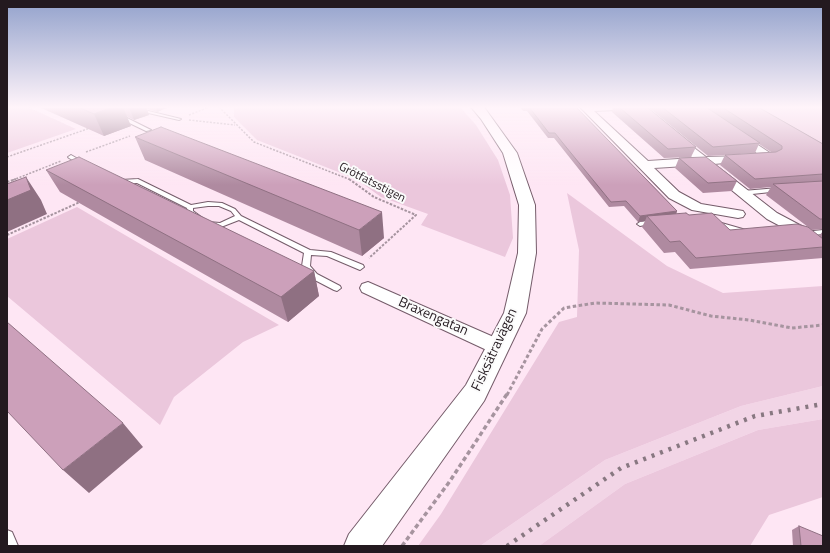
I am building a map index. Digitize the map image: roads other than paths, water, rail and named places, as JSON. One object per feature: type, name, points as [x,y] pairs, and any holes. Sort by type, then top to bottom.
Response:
[{"type":"street","name":"Fisksätravägen","points":[[361,546],[397,500],[475,393],[515,313],[527,252],[527,204],[510,153],[497,133]]},
{"type":"street","points":[[611,133],[674,195],[683,201],[697,207],[738,214]]},
{"type":"street","points":[[668,133],[772,216],[806,234],[823,248]]},
{"type":"street","points":[[645,165],[702,160],[770,157],[734,133]]},
{"type":"street","name":"Braxengatan","points":[[368,288],[498,347]]},
{"type":"lane","points":[[71,157],[90,167]]},
{"type":"lane","points":[[116,180],[122,183],[138,181],[190,207],[220,204],[233,210],[239,217],[308,252],[328,254],[360,267]]},
{"type":"lane","points":[[743,193],[786,190]]},
{"type":"lane","points":[[190,207],[190,212],[206,224],[221,225],[239,217]]},
{"type":"lane","points":[[640,224],[662,222]]},
{"type":"lane","points":[[713,223],[741,232],[748,232]]},
{"type":"lane","points":[[782,230],[806,234],[823,232]]},
{"type":"lane","points":[[308,252],[306,266],[314,276],[337,288]]},
{"type":"lane","points":[[7,537],[11,546]]},
{"type":"railway","points":[[507,546],[621,468],[755,416],[823,404]]}]
